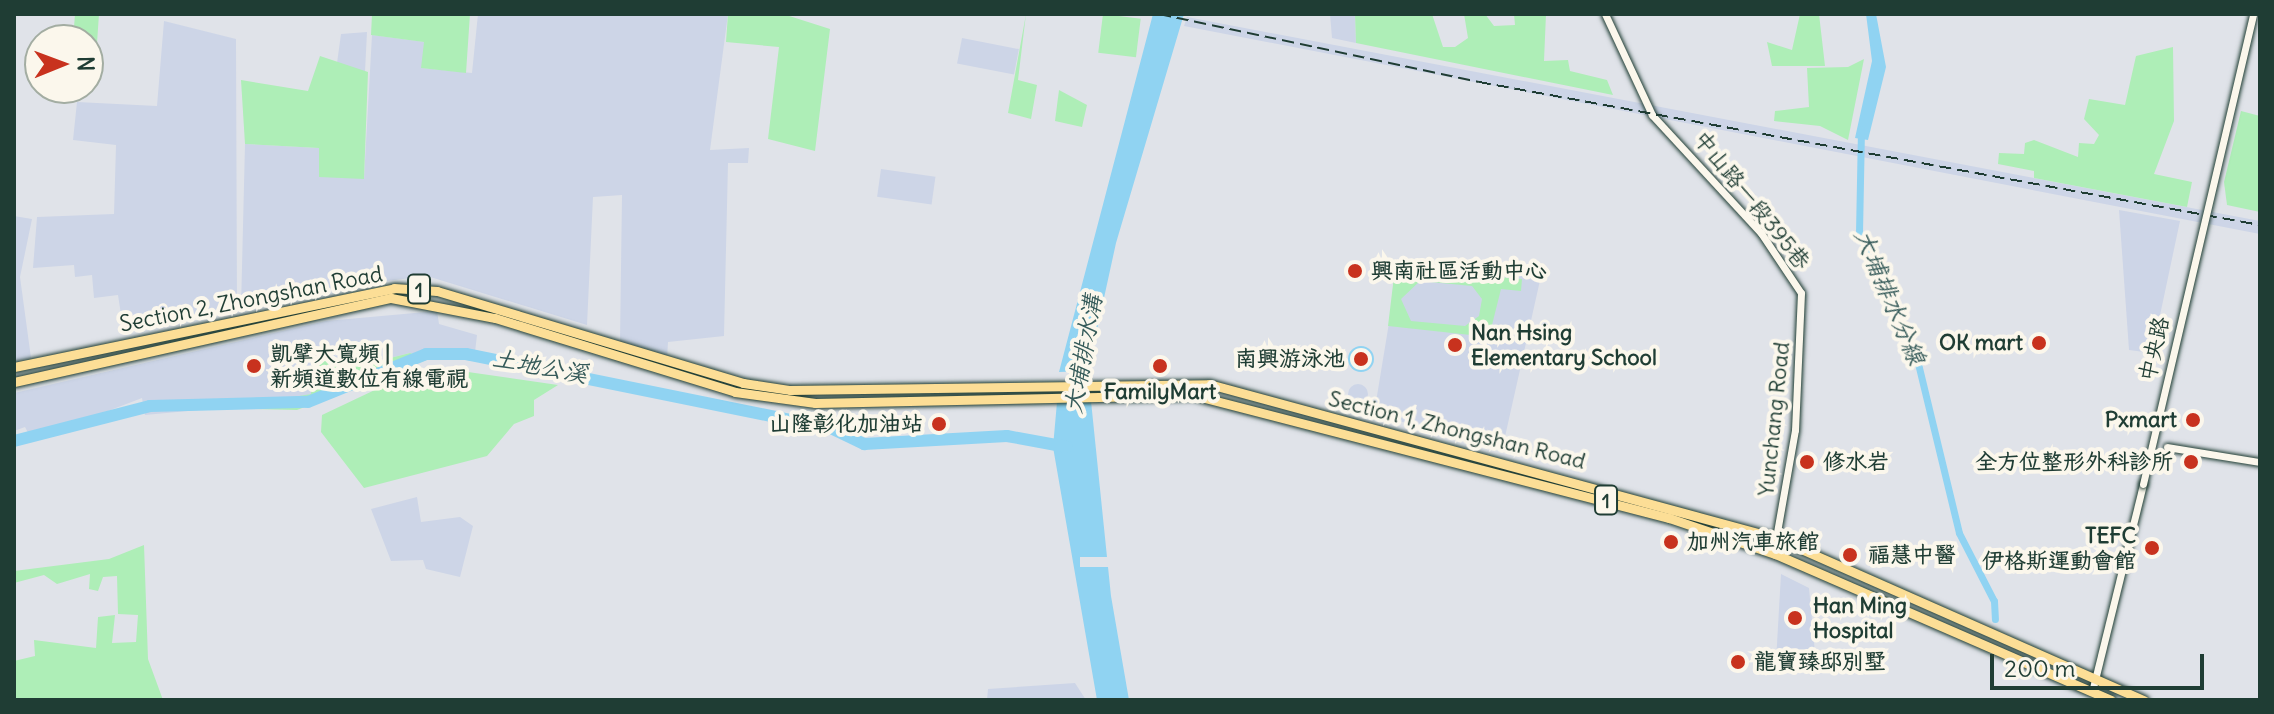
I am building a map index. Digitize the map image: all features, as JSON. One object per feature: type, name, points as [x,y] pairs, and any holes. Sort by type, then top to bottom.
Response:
[{"type":"main road","name":"Section 2, Zhongshan Road","points":[[14,367],[379,289],[437,291],[743,383],[819,392]]},
{"type":"main road","name":"Section 2, Zhongshan Road","points":[[14,382],[410,298],[735,392],[815,403]]},
{"type":"main road","points":[[175,346],[187,330]]},
{"type":"main road","name":"Section 1, Zhongshan Road","points":[[819,392],[1096,381],[1209,384],[1776,538],[2144,700]]},
{"type":"main road","name":"Section 1, Zhongshan Road","points":[[815,403],[1054,393],[1238,403],[1669,518],[1775,554],[2111,700]]},
{"type":"street","name":"中山路一段395巷","points":[[1605,14],[1652,115],[1761,233],[1804,303]]},
{"type":"street","name":"中央路","points":[[2092,692],[2253,14]]},
{"type":"street","name":"Yunchang Road","points":[[1776,538],[1804,303]]},
{"type":"street","points":[[2167,447],[2260,462]]},
{"type":"shaded area","points":[[478,14],[728,14],[710,150],[749,148],[748,163],[728,163],[724,336],[668,342],[667,358],[620,342],[622,195],[593,197],[587,325],[427,276],[313,290],[241,308],[245,144],[319,148],[364,179],[372,35],[425,42],[422,68],[472,73]]},
{"type":"shaded area","points":[[1330,14],[1355,14],[1356,43],[1332,38]]},
{"type":"shaded area","points":[[1187,17],[2260,221],[2260,234],[1184,26]]},
{"type":"shaded area","points":[[164,21],[236,39],[237,308],[124,334],[118,295],[94,298],[92,275],[75,277],[74,265],[33,268],[37,217],[114,214],[116,145],[73,140],[77,104],[157,106]]},
{"type":"shaded area","points":[[367,32],[365,72],[344,69],[337,63],[341,34]]},
{"type":"shaded area","points":[[962,38],[1019,49],[1014,75],[957,64]]},
{"type":"shaded area","points":[[881,169],[935,177],[932,204],[877,197]]},
{"type":"shaded area","points":[[2119,210],[2180,221],[2152,353],[2129,350]]},
{"type":"shaded area","points":[[14,216],[32,219],[20,277],[31,358],[14,361]]},
{"type":"shaded area","name":"Nan Hsing Elementary School","points":[[1399,262],[1541,276],[1502,450],[1374,414]]},
{"type":"shaded area","points":[[437,311],[439,324],[477,335],[474,361],[410,353],[366,364],[349,357],[312,363],[311,394],[298,398],[253,404],[235,398],[220,408],[145,415],[142,398],[32,440],[25,427],[14,431],[14,393],[326,321]]},
{"type":"shaded area","points":[[1358,384],[1365,387],[1368,394],[1365,401],[1358,404],[1351,401],[1348,394],[1351,387]]},
{"type":"shaded area","points":[[417,497],[421,522],[460,517],[473,526],[460,577],[426,569],[423,560],[391,561],[371,509]]},
{"type":"shaded area","name":"Han Ming Hospital","points":[[1781,574],[1809,588],[1817,674],[1776,661]]},
{"type":"shaded area","points":[[1075,683],[1086,700],[987,700],[988,689]]},
{"type":"green space","points":[[75,14],[99,14],[98,24],[74,24]]},
{"type":"green space","points":[[372,14],[470,14],[466,73],[421,68],[424,42],[371,35]]},
{"type":"green space","points":[[728,14],[783,14],[830,29],[815,151],[768,139],[779,47],[726,42]]},
{"type":"green space","points":[[1026,14],[1018,80],[1037,85],[1031,119],[1008,113]]},
{"type":"green space","points":[[1103,14],[1141,19],[1136,57],[1098,53]]},
{"type":"green space","points":[[1355,14],[1432,14],[1443,47],[1455,47],[1468,38],[1464,14],[1485,14],[1494,26],[1515,25],[1514,14],[1546,14],[1544,61],[1568,60],[1570,71],[1607,80],[1613,95],[1356,43]]},
{"type":"green space","points":[[1800,14],[1819,14],[1825,66],[1772,66],[1767,42],[1792,50]]},
{"type":"green space","points":[[2173,47],[2174,121],[2154,174],[2192,182],[2187,207],[2034,178],[2034,171],[1998,164],[1999,153],[2024,154],[2025,143],[2034,140],[2078,157],[2079,143],[2094,144],[2099,135],[2084,119],[2089,99],[2125,105],[2136,56]]},
{"type":"green space","points":[[320,56],[368,72],[364,179],[319,177],[319,148],[245,144],[241,80],[308,91]]},
{"type":"green space","points":[[1864,59],[1848,140],[1820,126],[1774,121],[1775,111],[1809,107],[1807,68],[1848,67]]},
{"type":"green space","points":[[1059,90],[1087,105],[1082,127],[1055,121]]},
{"type":"green space","points":[[2241,111],[2260,116],[2260,212],[2227,205],[2224,182]]},
{"type":"green space","points":[[1395,268],[1522,279],[1521,291],[1501,289],[1489,337],[1388,326]],"holes":[[[1420,281],[1472,286],[1482,299],[1479,316],[1465,326],[1411,321],[1401,299]]]},
{"type":"green space","points":[[410,353],[429,359],[297,410],[220,408],[235,398],[253,404],[311,394],[312,363],[349,357],[366,364]]},
{"type":"green space","points":[[440,368],[558,385],[534,400],[534,416],[514,424],[487,456],[364,488],[321,432],[322,415],[417,370]]},
{"type":"green space","points":[[144,545],[148,659],[163,700],[14,700],[14,661],[35,656],[34,640],[96,648],[98,617],[115,615],[112,643],[136,642],[138,615],[118,614],[117,576],[103,577],[98,591],[89,589],[90,574],[57,584],[44,575],[14,583],[14,571],[109,559]]},
{"type":"water","points":[[1153,14],[1184,14],[1116,243],[1088,371],[1059,372]]},
{"type":"water","points":[[1866,14],[1876,14],[1886,67],[1868,140],[1855,138],[1872,61]]},
{"type":"water","name":"南興游泳池","points":[[1361,346],[1370,350],[1374,359],[1370,368],[1361,372],[1352,368],[1348,359],[1352,350]]},
{"type":"water","points":[[1091,401],[1111,596],[1129,700],[1097,700],[1053,447],[1057,402]]},
{"type":"pier","points":[[1080,557],[1111,557],[1111,567],[1080,567]]},
{"type":"waterway","name":"大埔排水分線","points":[[1861,129],[1859,236],[1915,351],[1959,533],[1994,601],[1995,619]]},
{"type":"waterway","name":"土地公溪","points":[[14,441],[150,406],[308,402],[426,354],[466,354],[831,428],[864,444],[1007,436],[1067,447]]},
{"type":"waterway","name":"大埔排水溝","points":[[1075,403],[1077,363]]},
{"type":"railway","points":[[1159,14],[1479,82],[2260,225]]},
{"type":"place","name":"興南社區活動中心","points":[[1355,271]]},
{"type":"place","name":"OK mart","points":[[2039,343]]},
{"type":"place","name":"Nan Hsing Elementary School","points":[[1455,345]]},
{"type":"place","name":"南興游泳池","points":[[1361,359]]},
{"type":"place","name":"凱擘大寬頻 | 新頻道數位有線電視","points":[[254,366]]},
{"type":"place","name":"FamilyMart","points":[[1160,366]]},
{"type":"place","name":"Pxmart","points":[[2193,420]]},
{"type":"place","name":"山隆彰化加油站","points":[[939,424]]},
{"type":"place","name":"修水岩","points":[[1807,462]]},
{"type":"place","name":"全方位整形外科診所","points":[[2191,462]]},
{"type":"place","name":"加州汽車旅館","points":[[1671,542]]},
{"type":"place","name":"TEFC 伊格斯運動會館","points":[[2152,548]]},
{"type":"place","name":"福慧中醫","points":[[1850,555]]},
{"type":"place","name":"Han Ming Hospital","points":[[1795,618]]},
{"type":"place","name":"龍寶臻邸別墅","points":[[1738,662]]}]
